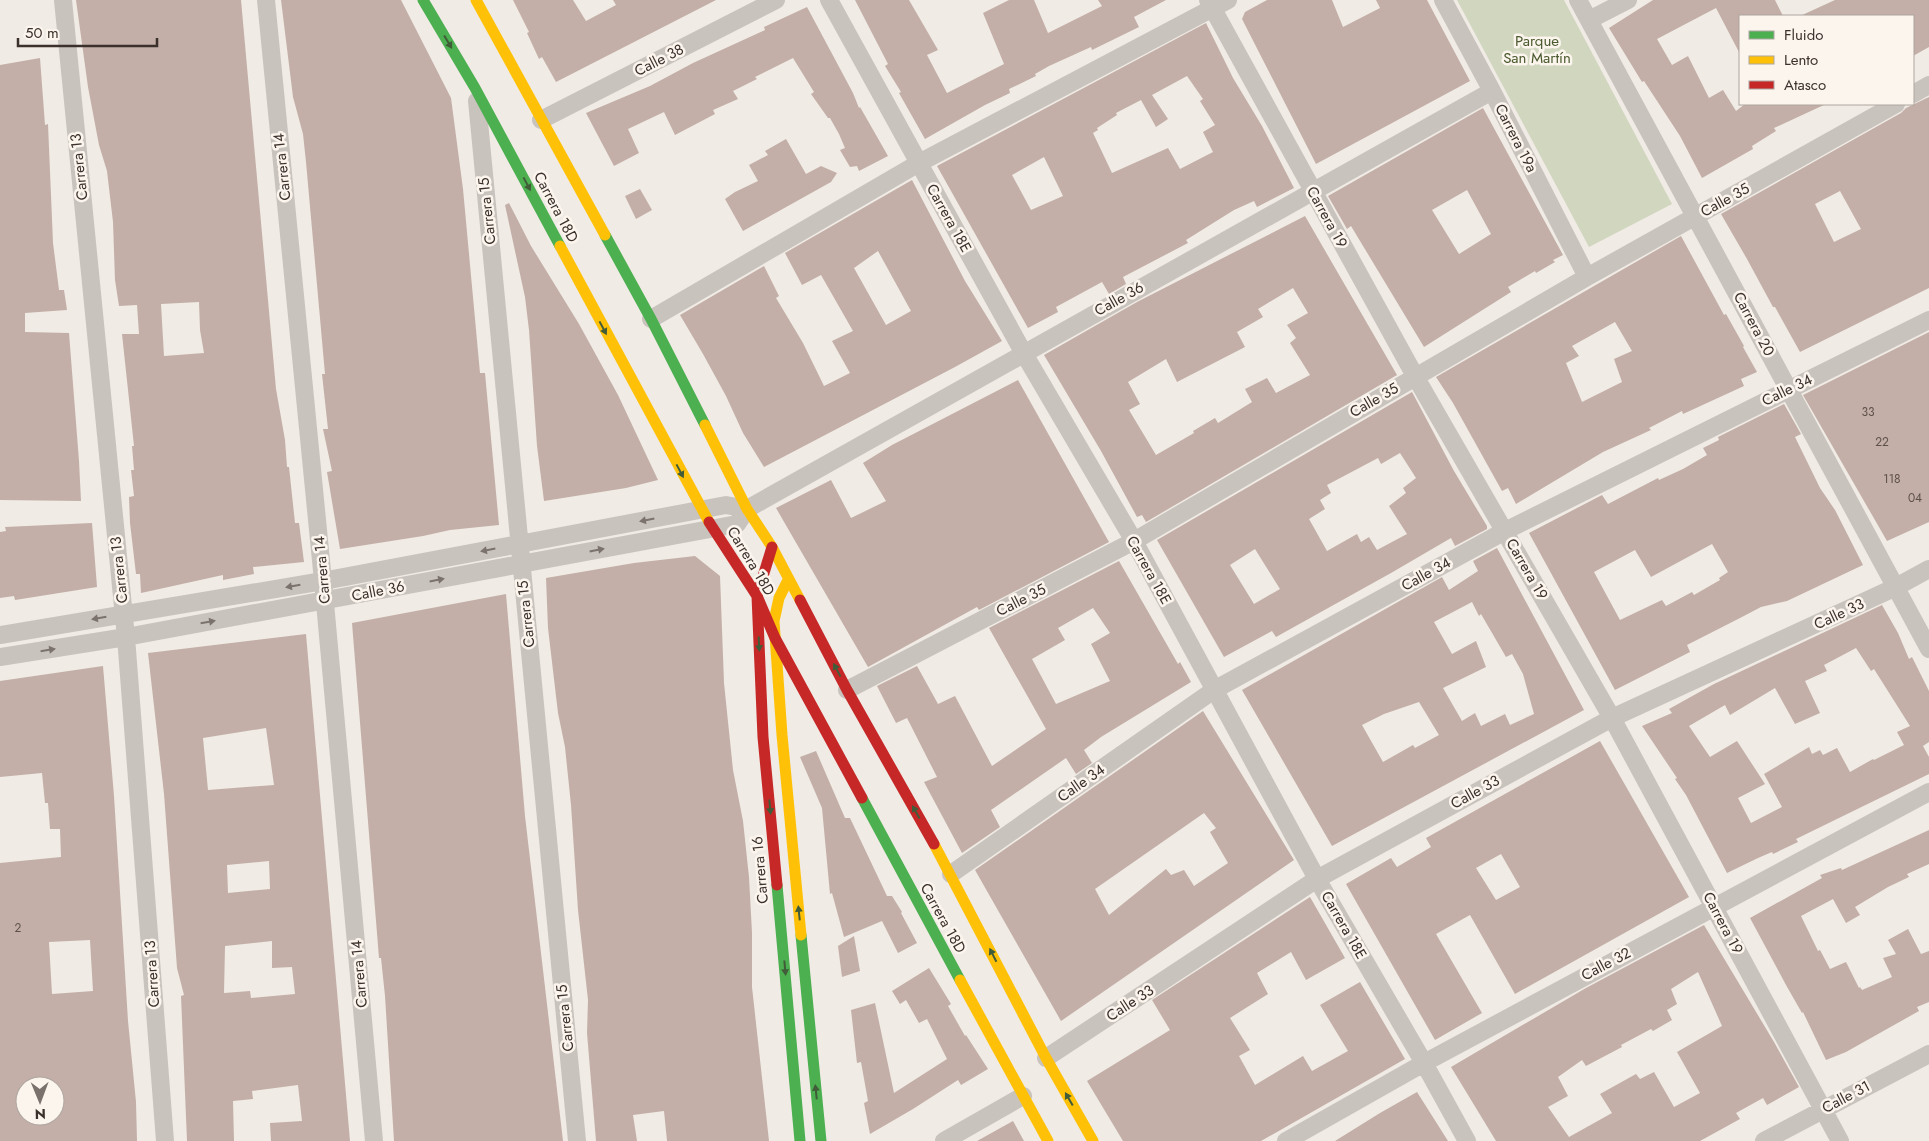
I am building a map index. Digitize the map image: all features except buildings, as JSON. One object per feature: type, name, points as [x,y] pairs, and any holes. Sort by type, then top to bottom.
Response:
[{"type":"main road","name":"Carrera 18D","points":[[423,0],[475,88],[700,510],[757,596],[775,638],[1048,1141]]},
{"type":"main road","name":"Carrera 18D","points":[[476,0],[651,319],[747,509],[772,547],[848,690],[951,874],[1046,1058],[1092,1141]]},
{"type":"main road","points":[[757,596],[772,547]]},
{"type":"main road","points":[[788,580],[777,606],[774,621],[782,735],[821,1141]]},
{"type":"main road","name":"Carrera 16","points":[[757,596],[763,737],[800,1141]]},
{"type":"street","name":"Carrera 13","points":[[63,0],[124,614],[165,1141]]},
{"type":"street","name":"Carrera 14","points":[[266,0],[325,601],[374,1141]]},
{"type":"street","name":"Calle 38","points":[[541,120],[776,0]]},
{"type":"street","name":"Carrera 18E","points":[[829,0],[1023,352],[1134,541],[1317,879],[1467,1141]]},
{"type":"street","points":[[651,319],[919,163],[1210,4],[1228,0]]},
{"type":"street","name":"Carrera 19a","points":[[1443,0],[1492,91],[1587,277]]},
{"type":"street","name":"Carrera 20","points":[[1578,0],[1929,649]]},
{"type":"street","points":[[1589,20],[1628,0]]},
{"type":"street","name":"Carrera 19","points":[[1210,4],[1415,376],[1612,718],[1840,1141]]},
{"type":"street","points":[[1914,93],[1929,85]]},
{"type":"street","name":"Carrera 15","points":[[475,88],[577,1141]]},
{"type":"street","name":"Calle 36","points":[[0,657],[126,637],[737,524],[747,509],[1023,352],[1492,91]]},
{"type":"street","name":"Calle 35","points":[[848,690],[1134,541],[1587,277],[1894,105]]},
{"type":"street","name":"Calle 34","points":[[951,874],[1214,690],[1505,531],[1929,320]]},
{"type":"street","name":"Calle 36","points":[[0,635],[323,581],[726,505],[747,509]]},
{"type":"street","name":"Calle 33","points":[[1046,1058],[1317,879],[1612,718],[1896,587],[1929,569]]},
{"type":"street","name":"Calle 32","points":[[1286,1141],[1424,1063],[1929,792]]},
{"type":"street","name":"Calle 31","points":[[1764,1141],[1929,1054]]},
{"type":"street","points":[[944,1141],[1024,1096]]},
{"type":"green space","name":"Parque San Martín","points":[[1457,0],[1564,0],[1672,204],[1589,247]]},
{"type":"traffic: fast","points":[[423,0],[475,88],[560,246]]},
{"type":"traffic: fast","points":[[605,235],[651,319],[705,425]]},
{"type":"traffic: fast","points":[[862,798],[960,980]]},
{"type":"traffic: fast","points":[[777,885],[800,1141]]},
{"type":"traffic: fast","points":[[801,935],[821,1141]]},
{"type":"traffic: slow","points":[[476,0],[605,235]]},
{"type":"traffic: slow","points":[[560,246],[709,522]]},
{"type":"traffic: slow","points":[[705,425],[747,509],[772,547],[800,600]]},
{"type":"traffic: slow","points":[[788,580],[779,598],[774,621],[782,735],[801,935]]},
{"type":"traffic: slow","points":[[934,844],[1046,1058],[1093,1141]]},
{"type":"traffic: slow","points":[[960,980],[1048,1141]]},
{"type":"traffic: jam","points":[[709,522],[757,596],[775,638],[862,798]]},
{"type":"traffic: jam","points":[[772,547],[757,596],[763,737],[777,885]]},
{"type":"traffic: jam","points":[[800,600],[847,690],[934,844]]}]
